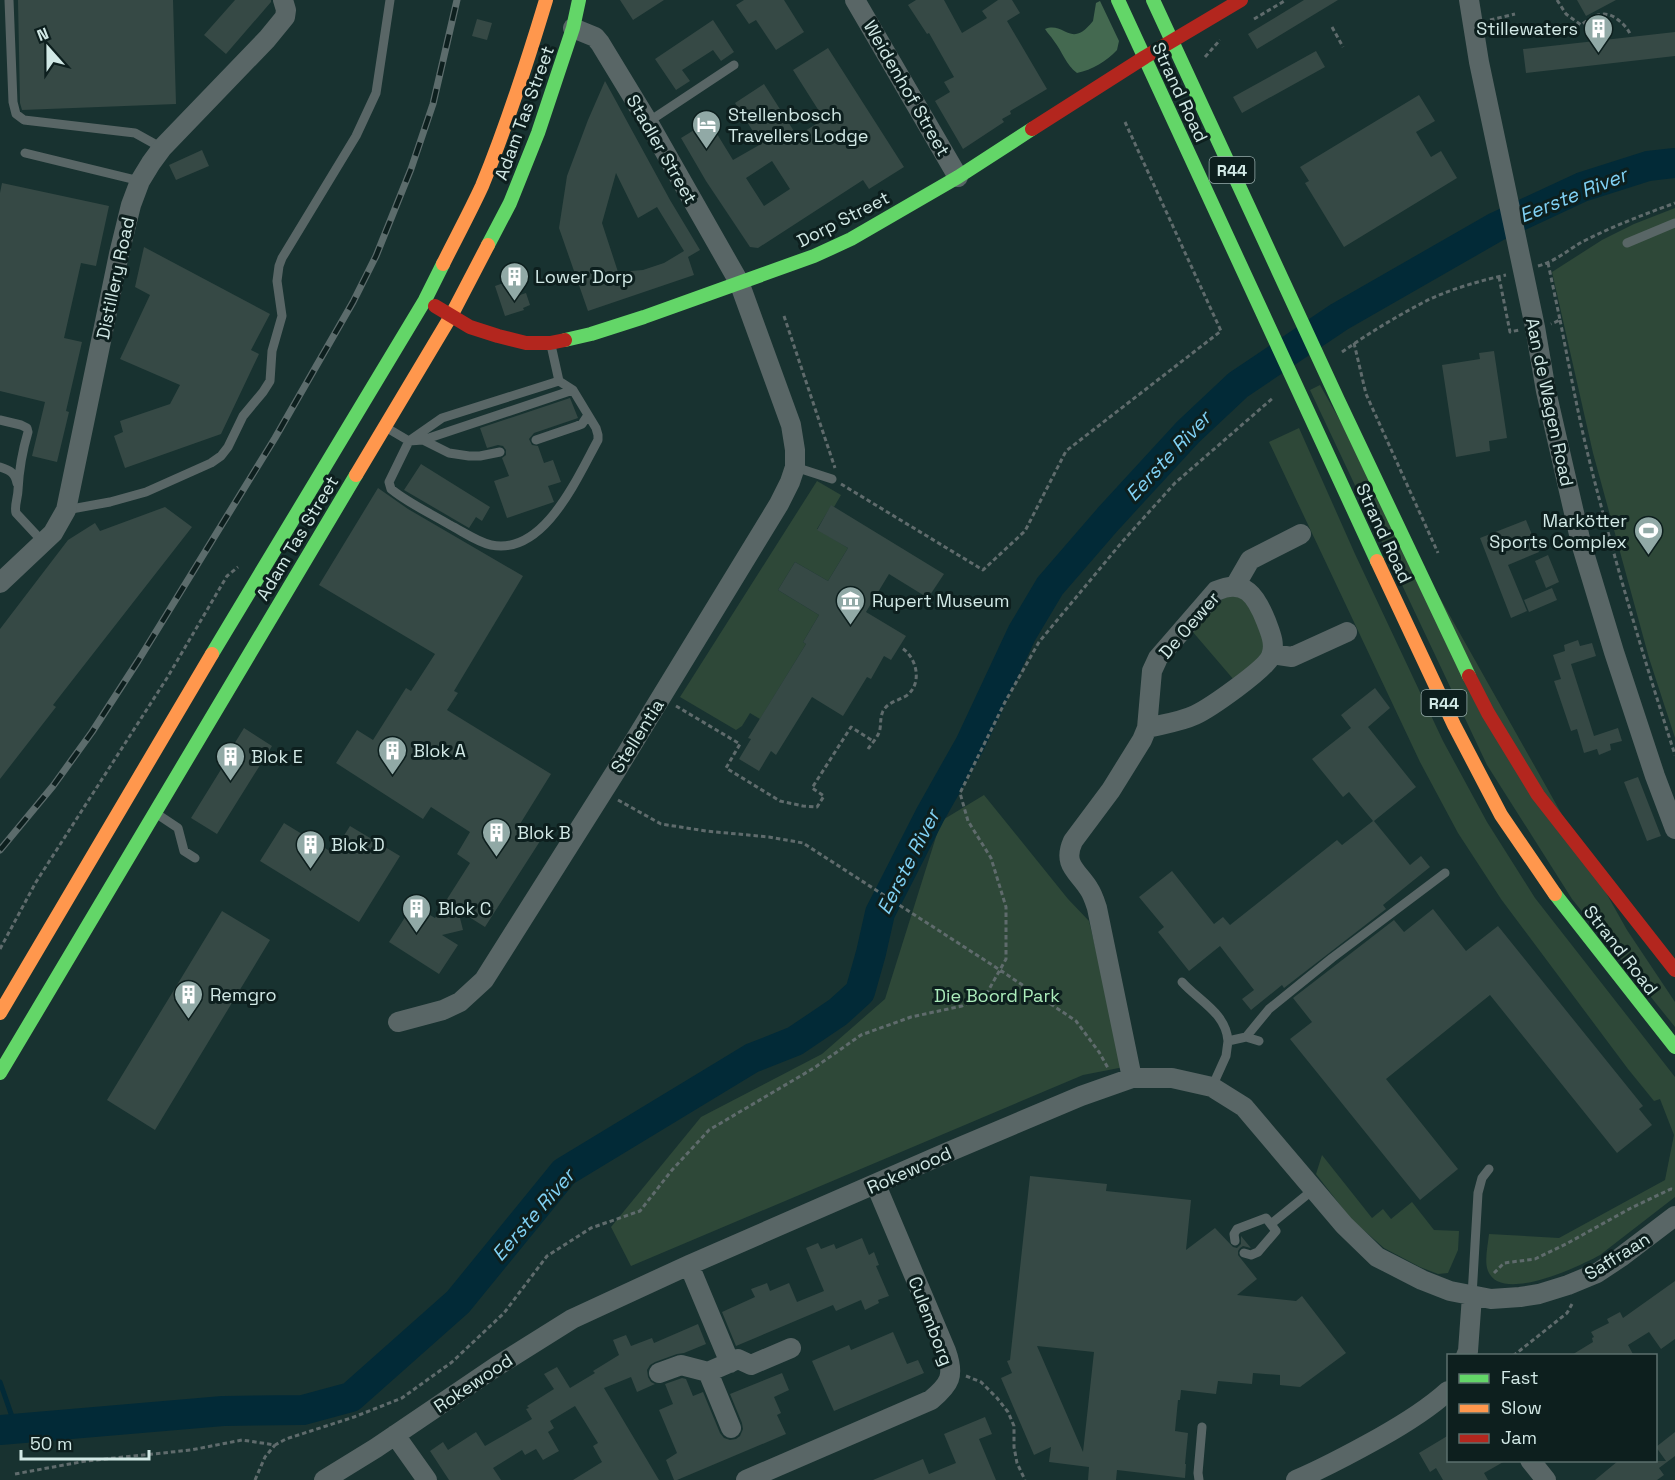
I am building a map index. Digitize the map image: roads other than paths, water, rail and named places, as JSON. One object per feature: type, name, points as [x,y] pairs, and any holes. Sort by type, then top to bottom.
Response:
[{"type":"main road","name":"Adam Tas Street","points":[[0,1013],[425,300],[481,187],[527,63],[546,0]]},
{"type":"main road","name":"Adam Tas Street","points":[[0,1073],[451,316],[510,203],[538,133],[573,28],[579,0]]},
{"type":"main road","name":"Strand Road","points":[[1118,0],[1454,725],[1501,815],[1551,889],[1675,1047]]},
{"type":"main road","name":"Strand Road","points":[[1153,0],[1338,400],[1488,713],[1538,795],[1675,969]]},
{"type":"main road","name":"Dorp Street","points":[[425,300],[470,327],[526,343],[550,343],[591,334],[644,317],[814,256],[851,239],[958,177],[1145,57],[1241,0]]},
{"type":"street","name":"Distillery Road","points":[[0,583],[53,533],[66,510],[124,232],[131,205],[141,181],[162,148],[267,39],[285,17],[286,10],[283,0]]},
{"type":"street","name":"Weidenhof Street","points":[[855,0],[958,177]]},
{"type":"street","name":"Aan de Wagen Road","points":[[1469,0],[1479,62],[1502,170],[1529,266],[1535,327],[1546,391],[1581,543],[1614,652],[1675,829]]},
{"type":"street","name":"Stadler Street","points":[[573,28],[595,37],[648,122],[739,282],[780,395]]},
{"type":"street","name":"Stellentia","points":[[398,1022],[443,1010],[460,1002],[484,980],[779,504],[795,467],[795,450],[790,424],[780,395]]},
{"type":"street","points":[[1235,586],[1250,560],[1300,534]]},
{"type":"street","name":"De Oewer","points":[[1124,1081],[1097,908],[1089,889],[1071,866],[1070,848],[1137,750],[1147,728],[1152,671],[1158,658],[1216,591],[1226,586],[1235,586],[1244,589],[1259,603],[1273,641],[1272,654]]},
{"type":"street","points":[[1147,728],[1182,720],[1207,708],[1264,665],[1272,654],[1292,657],[1347,632]]},
{"type":"street","name":"Rokewood","points":[[326,1480],[496,1366],[552,1331],[602,1304],[946,1153],[1124,1081],[1172,1078],[1212,1087],[1244,1107],[1344,1225],[1377,1257],[1422,1280],[1450,1291],[1472,1296]]},
{"type":"street","name":"Culemborg","points":[[746,1480],[931,1400],[945,1388],[950,1379],[950,1362],[876,1185]]},
{"type":"street","name":"Saffraan","points":[[1472,1296],[1491,1299],[1520,1297],[1568,1285],[1597,1272],[1622,1257],[1675,1216]]},
{"type":"street","points":[[689,1265],[730,1363]]},
{"type":"street","points":[[1467,1354],[1472,1296]]},
{"type":"street","points":[[659,1373],[681,1365],[708,1372],[738,1359],[751,1365],[791,1348]]},
{"type":"street","points":[[708,1372],[731,1428]]},
{"type":"street","points":[[1296,1480],[1396,1428],[1432,1406],[1447,1393]]},
{"type":"street","points":[[395,1435],[427,1480]]},
{"type":"street","points":[[1531,1462],[1546,1480]]},
{"type":"lane","points":[[9,0],[13,102],[16,114],[24,120],[135,133],[162,148]]},
{"type":"lane","points":[[66,510],[127,498],[211,464],[228,447],[243,416],[270,381],[272,351],[282,316],[277,281],[279,266],[356,136],[376,93],[390,0]]},
{"type":"lane","points":[[648,122],[734,65]]},
{"type":"lane","points":[[25,153],[141,181]]},
{"type":"lane","points":[[1627,243],[1675,223]]},
{"type":"lane","points":[[550,343],[559,381],[573,390],[598,435],[598,440],[564,499],[549,521],[535,534],[510,546],[490,545],[391,489],[389,482],[409,441],[441,418],[559,381]]},
{"type":"lane","points":[[385,426],[409,441],[423,440],[573,390]]},
{"type":"lane","points":[[536,440],[582,424],[588,415]]},
{"type":"lane","points":[[0,420],[25,427],[28,432],[22,452],[14,507],[16,513],[43,542]]},
{"type":"lane","points":[[423,440],[449,453],[480,456],[500,452]]},
{"type":"lane","points":[[0,467],[14,474],[18,486]]},
{"type":"lane","points":[[795,467],[832,479]]},
{"type":"lane","points":[[155,813],[178,828],[184,851],[195,858]]},
{"type":"lane","points":[[1246,1037],[1269,1009],[1332,958],[1445,873]]},
{"type":"lane","points":[[1182,982],[1225,1024],[1228,1041],[1226,1056],[1212,1087]]},
{"type":"lane","points":[[1228,1041],[1246,1037],[1259,1041]]},
{"type":"lane","points":[[1472,1296],[1478,1193],[1482,1178],[1489,1169]]},
{"type":"lane","points":[[1244,1253],[1251,1255],[1258,1252],[1271,1225],[1314,1189]]},
{"type":"lane","points":[[1235,1241],[1234,1234],[1238,1229],[1271,1225]]},
{"type":"lane","points":[[1199,1480],[1202,1427]]},
{"type":"waterway","name":"Eerste River","points":[[0,1430],[223,1411],[303,1410],[351,1397],[458,1302],[564,1172],[752,1058],[795,1041],[838,1012],[860,992],[880,913],[930,815],[970,744],[1022,633],[1050,586],[1188,432],[1238,385],[1339,317],[1496,227],[1582,187],[1648,166],[1675,163]]},
{"type":"waterway","points":[[0,1382],[16,1428]]},
{"type":"railway","points":[[0,850],[53,786],[92,732],[138,661],[275,438],[353,302],[376,256],[411,169],[433,104],[457,0]]},
{"type":"place","name":"Stillewaters","points":[[1599,54]]},
{"type":"place","name":"Stellenbosch Travellers Lodge","points":[[707,150]]},
{"type":"place","name":"Lower Dorp","points":[[514,302]]},
{"type":"place","name":"Markötter Sports Complex","points":[[1648,556]]},
{"type":"place","name":"Rupert Museum","points":[[851,626]]},
{"type":"place","name":"Blok A","points":[[392,776]]},
{"type":"place","name":"Blok E","points":[[230,782]]},
{"type":"place","name":"Blok B","points":[[496,858]]},
{"type":"place","name":"Blok D","points":[[310,870]]},
{"type":"place","name":"Blok C","points":[[417,934]]},
{"type":"place","name":"Remgro","points":[[189,1020]]},
{"type":"park label","name":"Die Boord Park","points":[[997,995]]}]
